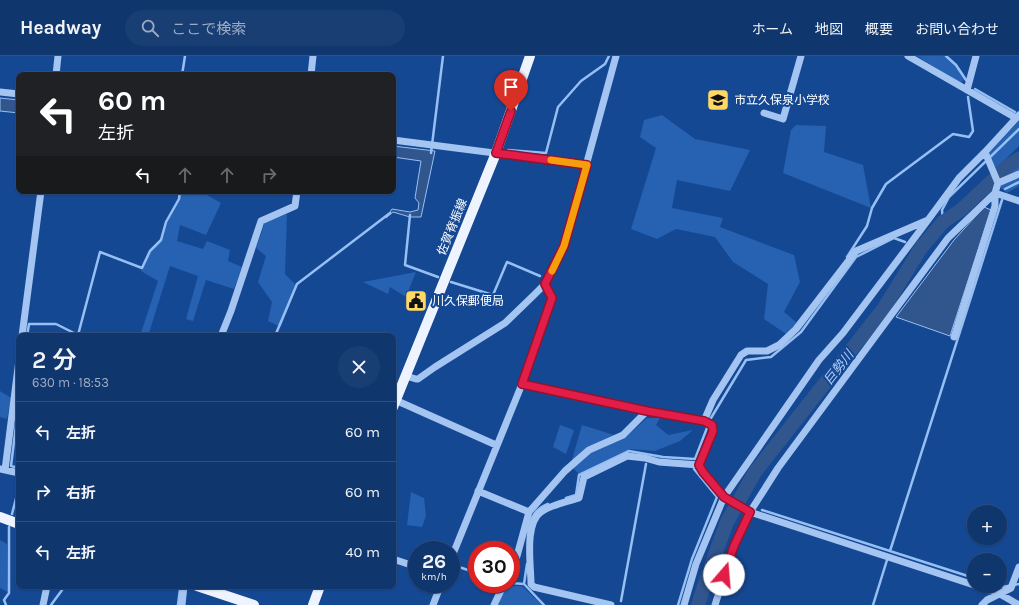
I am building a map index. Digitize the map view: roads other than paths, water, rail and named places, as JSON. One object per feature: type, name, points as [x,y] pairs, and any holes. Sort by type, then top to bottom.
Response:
[{"type":"main road","name":"佐賀脊振線","points":[[396,398],[496,153],[530,56]]},
{"type":"main road","points":[[0,517],[16,523]]},
{"type":"main road","points":[[206,589],[254,605]]},
{"type":"main road","points":[[313,605],[319,589]]},
{"type":"street","points":[[56,72],[58,56]]},
{"type":"street","points":[[311,72],[313,56]]},
{"type":"street","points":[[406,376],[416,380],[418,379],[435,366],[505,323],[545,284],[564,246],[616,56]]},
{"type":"street","points":[[764,113],[783,119],[801,56]]},
{"type":"street","points":[[684,605],[696,564],[726,499],[819,360],[843,333],[959,178],[1018,116],[967,90],[908,56]]},
{"type":"street","points":[[967,90],[976,56]]},
{"type":"street","points":[[0,92],[16,94]]},
{"type":"street","points":[[396,140],[587,165]]},
{"type":"street","points":[[954,337],[995,206],[995,193],[998,183],[985,152]]},
{"type":"street","points":[[998,183],[1019,174]]},
{"type":"street","points":[[995,193],[1019,201]]},
{"type":"street","points":[[715,605],[734,546],[750,512],[778,468],[948,238],[995,193]]},
{"type":"street","points":[[22,333],[41,194]]},
{"type":"street","points":[[222,333],[261,221],[295,206],[296,194]]},
{"type":"street","points":[[704,421],[713,400],[741,356],[747,351],[767,351],[779,346],[796,329],[856,251],[928,220]]},
{"type":"street","points":[[458,541],[522,384],[552,298],[545,284]]},
{"type":"street","points":[[16,379],[2,470],[16,472]]},
{"type":"street","points":[[522,384],[647,411],[704,421],[712,425],[713,431],[699,465]]},
{"type":"street","points":[[396,403],[496,445]]},
{"type":"street","points":[[520,545],[529,512],[565,472],[589,450],[623,436],[647,411]]},
{"type":"street","points":[[611,605],[534,587],[531,584],[530,532],[534,518],[541,511],[579,498],[584,477],[627,456],[659,462],[699,465]]},
{"type":"street","points":[[699,465],[703,472],[726,499],[750,512],[967,583]]},
{"type":"street","points":[[478,491],[529,512]]},
{"type":"street","points":[[396,560],[408,564]]},
{"type":"street","points":[[982,605],[987,600],[1012,586],[1019,567]]},
{"type":"street","points":[[43,605],[46,589]]},
{"type":"street","points":[[182,605],[184,589]]},
{"type":"street","points":[[433,605],[438,593]]},
{"type":"street","points":[[494,605],[500,593]]},
{"type":"street","points":[[997,593],[1019,605]]},
{"type":"waterway","points":[[182,72],[185,56]]},
{"type":"waterway","points":[[431,153],[443,56]]},
{"type":"waterway","points":[[508,150],[546,153],[558,107],[581,81],[605,64],[609,56]]},
{"type":"waterway","points":[[946,56],[956,65],[966,80]]},
{"type":"waterway","points":[[975,89],[1015,112]]},
{"type":"waterway","points":[[847,257],[867,226],[872,208],[886,184],[953,134],[969,137],[973,131],[968,97]]},
{"type":"waterway","points":[[943,222],[942,210],[949,197],[1019,129]]},
{"type":"waterway","name":"巨勢川","points":[[698,605],[727,522],[755,472],[884,308],[921,248],[943,222],[961,210],[1009,165],[1019,159]]},
{"type":"waterway","points":[[1005,189],[1019,182]]},
{"type":"waterway","points":[[79,333],[100,252],[142,268],[150,251],[161,240],[166,222],[179,199],[180,194]]},
{"type":"waterway","points":[[890,551],[1002,200]]},
{"type":"waterway","points":[[276,333],[297,284],[390,213]]},
{"type":"waterway","points":[[410,215],[405,265],[438,277]]},
{"type":"waterway","points":[[711,418],[746,360],[771,357],[801,332],[856,257],[894,238],[905,242]]},
{"type":"waterway","points":[[451,282],[493,295],[507,262],[540,276]]},
{"type":"waterway","points":[[28,333],[29,324],[56,324],[74,333]]},
{"type":"waterway","points":[[16,425],[11,466],[16,467]]},
{"type":"waterway","points":[[566,498],[576,495],[579,475],[629,451],[663,457],[695,459],[707,428]]},
{"type":"waterway","points":[[621,601],[646,464]]},
{"type":"waterway","points":[[678,605],[692,559],[717,497],[694,469]]},
{"type":"waterway","points":[[12,514],[16,499]]},
{"type":"waterway","points":[[530,524],[536,511],[548,504]]},
{"type":"waterway","points":[[762,510],[967,576]]},
{"type":"waterway","points":[[6,605],[4,600],[9,593],[9,527]]},
{"type":"waterway","points":[[873,605],[887,560]]},
{"type":"waterway","points":[[527,564],[524,584],[544,605]]},
{"type":"waterway","points":[[460,567],[468,570]]},
{"type":"waterway","points":[[520,584],[524,584]]},
{"type":"waterway","points":[[1007,586],[1019,584]]},
{"type":"waterway","points":[[51,605],[63,589]]},
{"type":"waterway","points":[[178,605],[180,589]]},
{"type":"place","name":"市立久保泉小学校","points":[[718,100]]},
{"type":"place","name":"川久保郵便局","points":[[416,301]]}]
